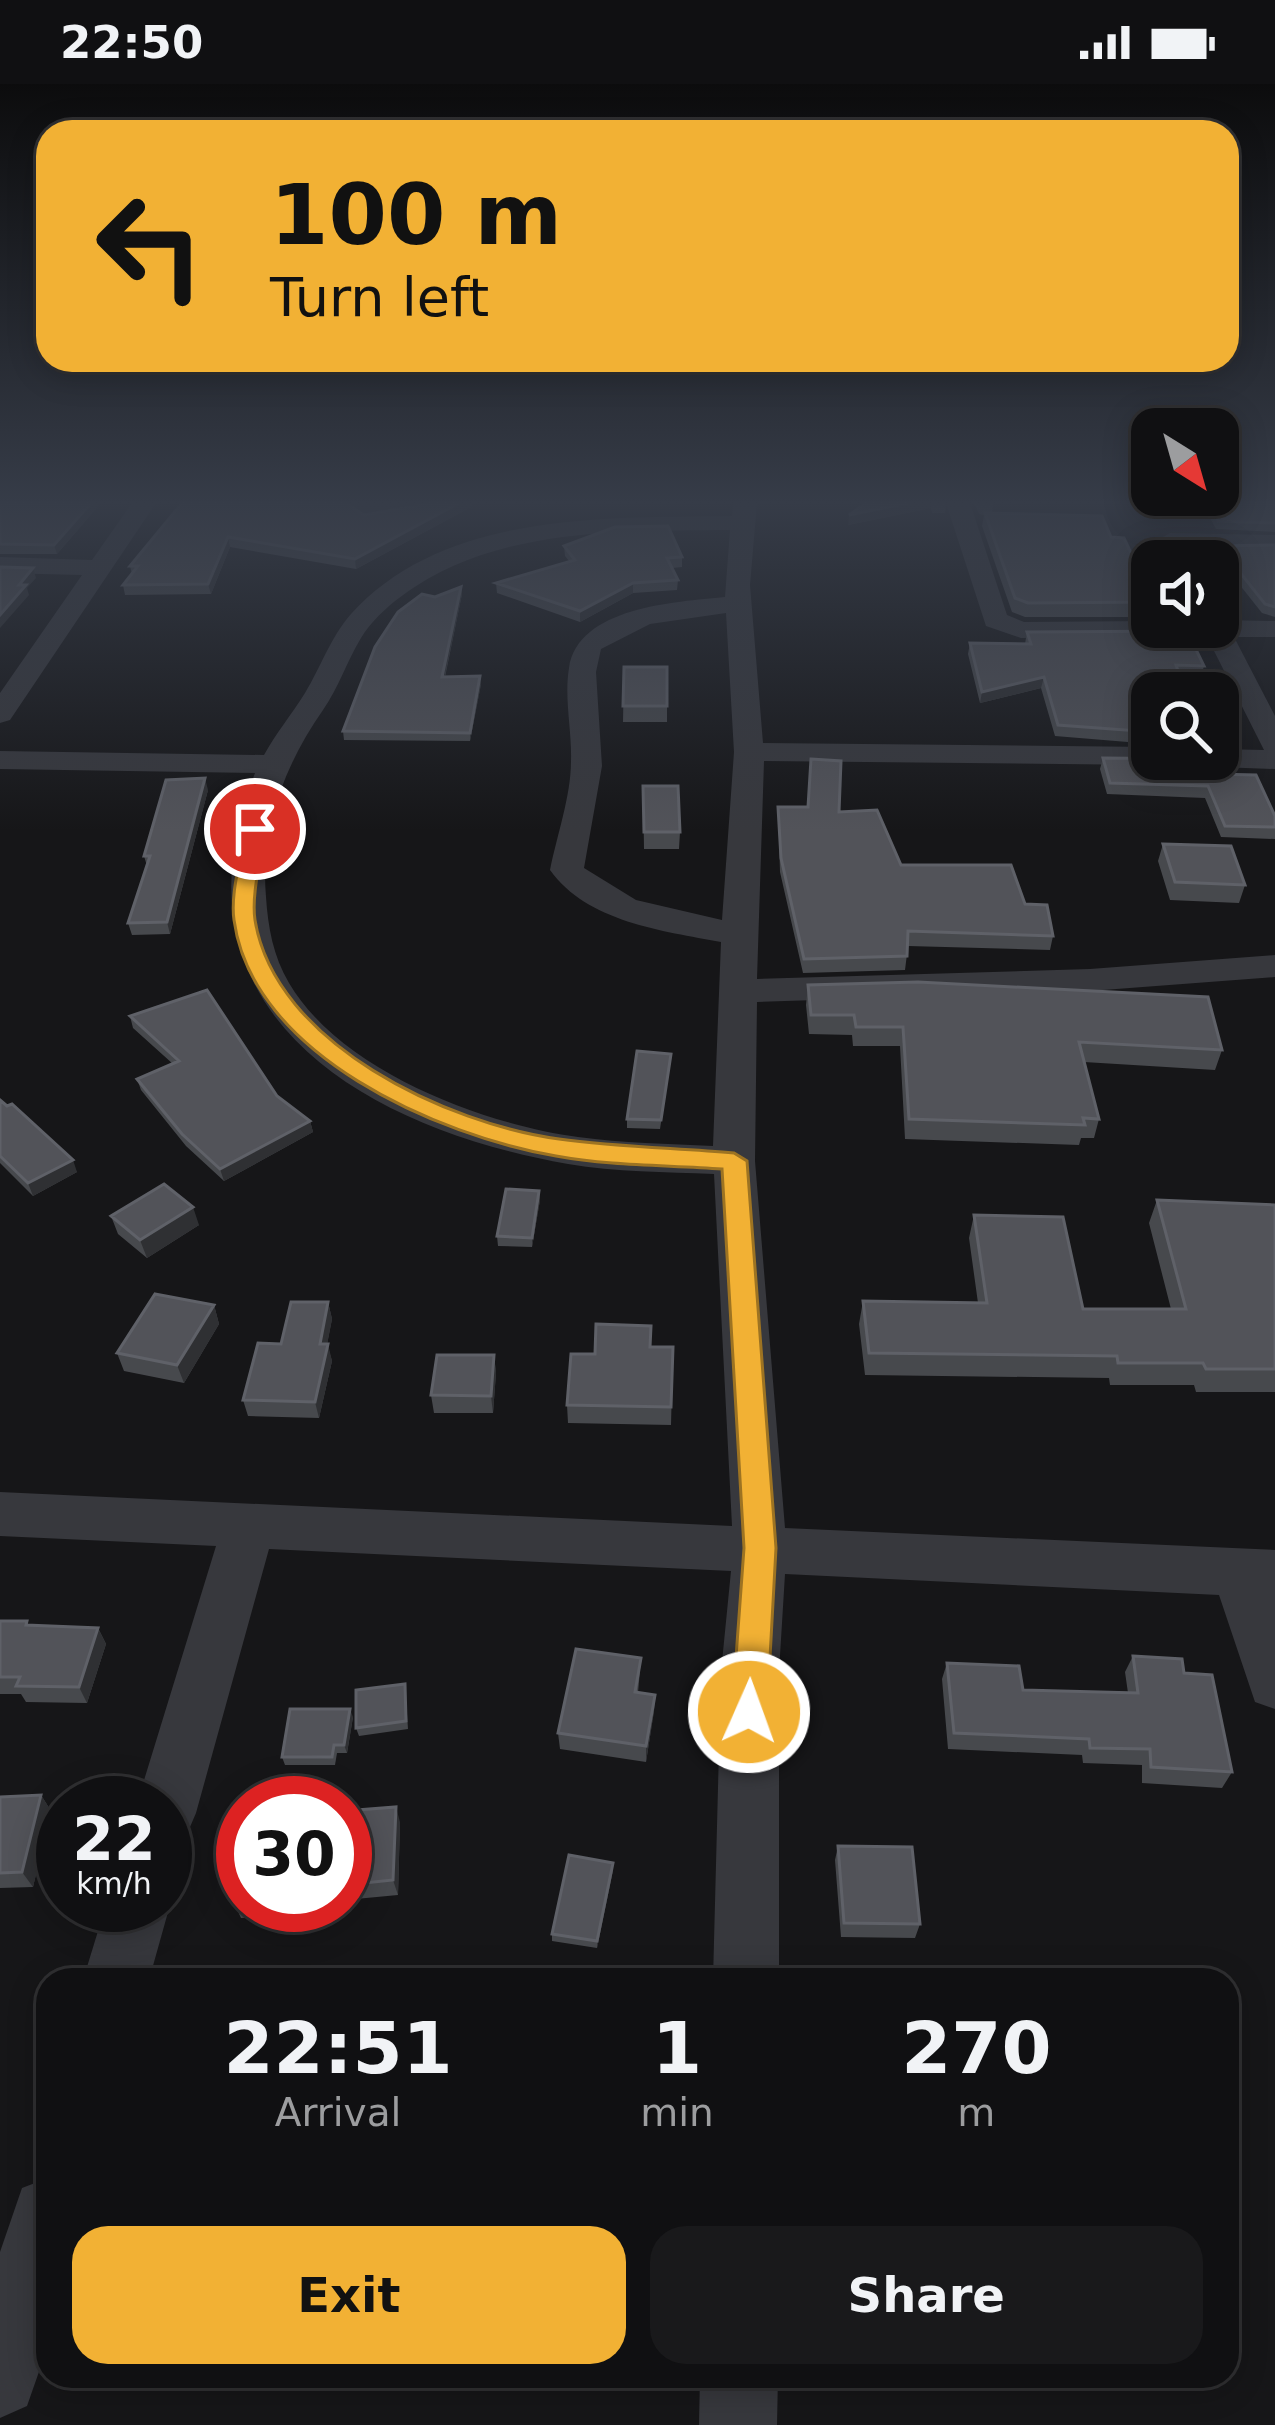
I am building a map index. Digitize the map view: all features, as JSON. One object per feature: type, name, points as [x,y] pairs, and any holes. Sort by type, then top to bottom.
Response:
[{"type":"street","points":[[0,714],[69,612]]},
{"type":"street","points":[[371,612],[353,629],[323,692],[272,764],[249,861],[244,918],[260,967],[300,1028],[360,1074],[455,1120],[556,1148],[734,1161]]},
{"type":"street","points":[[671,612],[610,630],[588,645],[581,672],[587,766],[567,870],[578,883],[668,922],[739,934]]},
{"type":"street","points":[[739,612],[749,752],[734,1161],[760,1548],[750,1672],[746,1968]]},
{"type":"street","points":[[993,612],[995,620],[1021,630],[1131,629]]},
{"type":"street","points":[[1239,628],[1275,629]]},
{"type":"street","points":[[1226,648],[1275,745]]},
{"type":"street","points":[[749,752],[1131,756]]},
{"type":"street","points":[[1239,759],[1275,760]]},
{"type":"street","points":[[0,760],[272,764]]},
{"type":"street","points":[[740,991],[1111,980],[1275,967]]},
{"type":"street","points":[[0,1514],[1257,1573],[1275,1683]]},
{"type":"street","points":[[176,1776],[249,1525]]},
{"type":"street","points":[[120,1968],[130,1932]]},
{"type":"street","points":[[0,2379],[36,2255]]},
{"type":"street","points":[[738,2425],[739,2388]]},
{"type":"building","points":[[398,612],[456,612],[442,677],[480,676],[470,733],[343,731],[375,647]]},
{"type":"building","points":[[1131,631],[1131,648],[1195,648],[1204,666],[1176,665],[1178,672],[1131,672],[1131,730],[1058,725],[1044,677],[982,692],[970,643],[1031,644],[1027,632]]},
{"type":"building","points":[[624,667],[667,667],[667,706],[623,706]]},
{"type":"building","points":[[1103,758],[1131,758],[1131,780],[1239,780],[1239,775],[1256,775],[1275,816],[1275,827],[1225,826],[1208,786],[1110,783]]},
{"type":"building","points":[[811,759],[841,761],[839,812],[877,810],[901,865],[1011,865],[1025,904],[1047,905],[1053,936],[908,931],[907,956],[804,959],[781,858],[778,807],[808,807]]},
{"type":"building","points":[[205,778],[167,922],[128,923],[150,856],[144,856],[166,780]]},
{"type":"building","points":[[643,786],[678,786],[680,832],[644,832]]},
{"type":"building","points":[[1163,844],[1231,846],[1245,885],[1175,882]]},
{"type":"building","points":[[918,982],[1208,997],[1222,1050],[1079,1042],[1099,1119],[1083,1118],[1085,1125],[909,1119],[903,1027],[856,1027],[854,1015],[811,1015],[808,985]]},
{"type":"building","points":[[207,990],[277,1096],[310,1121],[220,1169],[182,1134],[137,1079],[179,1061],[130,1016]]},
{"type":"building","points":[[637,1051],[671,1054],[661,1120],[627,1119]]},
{"type":"building","points":[[0,1100],[12,1104],[73,1160],[28,1183],[0,1156]]},
{"type":"building","points":[[164,1184],[193,1207],[140,1240],[111,1216]]},
{"type":"building","points":[[506,1189],[539,1191],[532,1238],[497,1236]]},
{"type":"building","points":[[1157,1200],[1275,1205],[1275,1369],[1118,1363],[1117,1356],[869,1353],[863,1301],[987,1303],[974,1215],[1063,1217],[1083,1309],[1186,1309]]},
{"type":"building","points":[[155,1294],[214,1305],[177,1365],[117,1353]]},
{"type":"building","points":[[291,1302],[328,1302],[320,1344],[328,1344],[315,1402],[243,1400],[258,1343],[281,1344]]},
{"type":"building","points":[[596,1324],[651,1326],[650,1347],[673,1347],[671,1407],[567,1405],[571,1354],[595,1354]]},
{"type":"building","points":[[437,1355],[494,1355],[491,1396],[431,1395]]},
{"type":"building","points":[[0,1621],[98,1628],[79,1687],[16,1686],[20,1677],[0,1677]]},
{"type":"building","points":[[576,1649],[641,1658],[635,1692],[655,1695],[646,1746],[558,1733]]},
{"type":"building","points":[[1133,1656],[1182,1659],[1184,1673],[1212,1675],[1232,1772],[1151,1767],[1150,1749],[1090,1748],[1089,1739],[954,1733],[947,1663],[1019,1666],[1023,1690],[1138,1693]]},
{"type":"building","points":[[405,1684],[406,1721],[356,1728],[356,1690]]},
{"type":"building","points":[[290,1709],[350,1709],[344,1745],[334,1745],[332,1757],[282,1757]]},
{"type":"building","points":[[36,1795],[22,1872],[0,1873],[0,1797]]},
{"type":"building","points":[[396,1807],[393,1880],[372,1882],[372,1809]]},
{"type":"building","points":[[838,1846],[912,1847],[920,1924],[844,1923]]},
{"type":"building","points":[[569,1855],[613,1863],[597,1941],[552,1934]]},
{"type":"route","points":[[255,829],[244,918],[260,967],[300,1028],[360,1074],[455,1120],[556,1148],[734,1161],[760,1548],[749,1712]]}]
